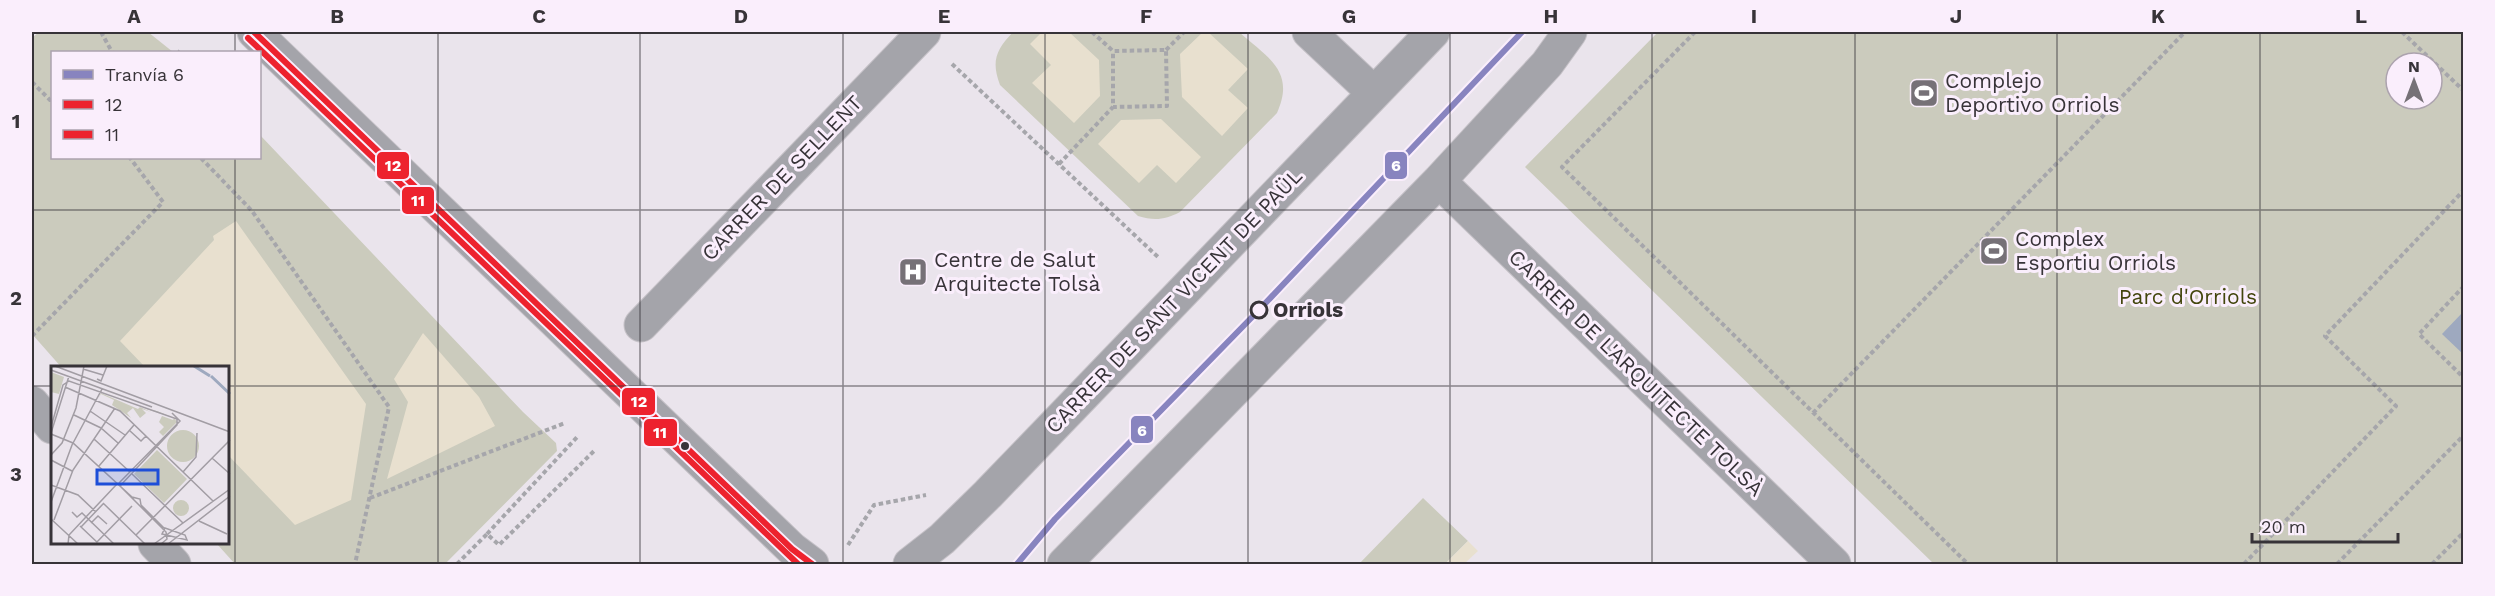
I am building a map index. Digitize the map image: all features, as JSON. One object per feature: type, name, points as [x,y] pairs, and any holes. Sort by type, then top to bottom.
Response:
[{"type":"street","points":[[254,32],[783,541],[812,564]]},
{"type":"street","points":[[1309,32],[1374,93]]},
{"type":"street","name":"CARRER DE SANT VICENT DE PAÜL","points":[[910,564],[942,539],[988,494],[1433,32]]},
{"type":"street","points":[[1064,564],[1439,181],[1547,64],[1570,32]]},
{"type":"street","name":"CARRER DE SELLENT","points":[[641,326],[922,33]]},
{"type":"street","name":"CARRER DE L'ARQUITECTE TOLSÀ","points":[[1439,181],[1834,564]]},
{"type":"street","points":[[32,403],[51,425]]},
{"type":"path","points":[[100,32],[111,51]]},
{"type":"path","points":[[1092,32],[1113,51],[1166,50],[1185,32]]},
{"type":"path","points":[[1695,32],[1562,167],[1968,564]]},
{"type":"path","points":[[1813,413],[2185,32]]},
{"type":"path","points":[[2402,32],[2463,90]]},
{"type":"path","points":[[922,33],[1158,257]]},
{"type":"path","points":[[1113,107],[1167,106],[1166,50]]},
{"type":"path","points":[[1059,164],[1113,107],[1113,51]]},
{"type":"path","points":[[32,82],[50,100],[51,98]]},
{"type":"path","points":[[32,336],[163,202],[131,159]]},
{"type":"path","points":[[202,159],[252,211],[390,407],[355,564]]},
{"type":"path","points":[[2244,564],[2396,406],[2325,336],[2463,190]]},
{"type":"path","points":[[2463,286],[2419,334],[2463,378]]},
{"type":"path","points":[[370,498],[565,423]]},
{"type":"path","points":[[2337,564],[2463,435]]},
{"type":"path","points":[[458,564],[578,436]]},
{"type":"path","points":[[487,534],[499,545],[594,451]]},
{"type":"path","points":[[2432,564],[2463,532]]},
{"type":"green space","points":[[39,32],[148,32],[172,51],[51,51],[51,159],[261,159],[261,136],[523,412],[556,443],[557,451],[445,564],[235,564],[218,545],[230,545],[230,366],[60,366],[32,334],[32,38]]},
{"type":"green space","points":[[1013,32],[1239,32],[1276,66],[1283,86],[1282,98],[1277,113],[1180,212],[1159,219],[1144,218],[1138,216],[1000,85],[996,69],[997,56]]},
{"type":"green space","name":"Parc d'Orriols","points":[[1658,32],[2463,32],[2463,564],[1934,564],[1525,167]]},
{"type":"green space","points":[[1423,498],[1468,541],[1445,564],[1359,564]]},
{"type":"sand","points":[[1042,32],[1069,32],[1099,60],[1100,96],[1074,123],[1032,83],[1051,65],[1030,44]]},
{"type":"sand","points":[[1203,32],[1208,32],[1248,69],[1228,90],[1248,108],[1222,136],[1182,97],[1180,54]]},
{"type":"sand","points":[[1161,119],[1201,157],[1176,183],[1157,165],[1139,183],[1098,144],[1121,120]]},
{"type":"sand","points":[[236,221],[366,404],[351,500],[295,525],[230,457],[230,366],[144,366],[120,341],[214,240],[213,236]]},
{"type":"sand","points":[[423,333],[479,397],[495,426],[387,479],[408,402],[394,379]]},
{"type":"sand","points":[[1468,541],[1478,551],[1464,564],[1445,564]]},
{"type":"water","points":[[2463,312],[2463,354],[2442,334]]},
{"type":"tram line","name":"6","points":[[1017,564],[1055,519],[1258,311],[1522,32]]},
{"type":"transit line","name":"12","points":[[254,32],[792,549],[812,564]]},
{"type":"transit line","name":"11","points":[[248,38],[798,564]]},
{"type":"place","name":"Complejo Deportivo Orriols","points":[[1924,93]]},
{"type":"place","name":"Complex Esportiu Orriols","points":[[1994,251]]},
{"type":"place","name":"Centre de Salut Arquitecte Tolsà","points":[[913,272]]},
{"type":"place","name":"Orriols","points":[[1259,310]]}]
